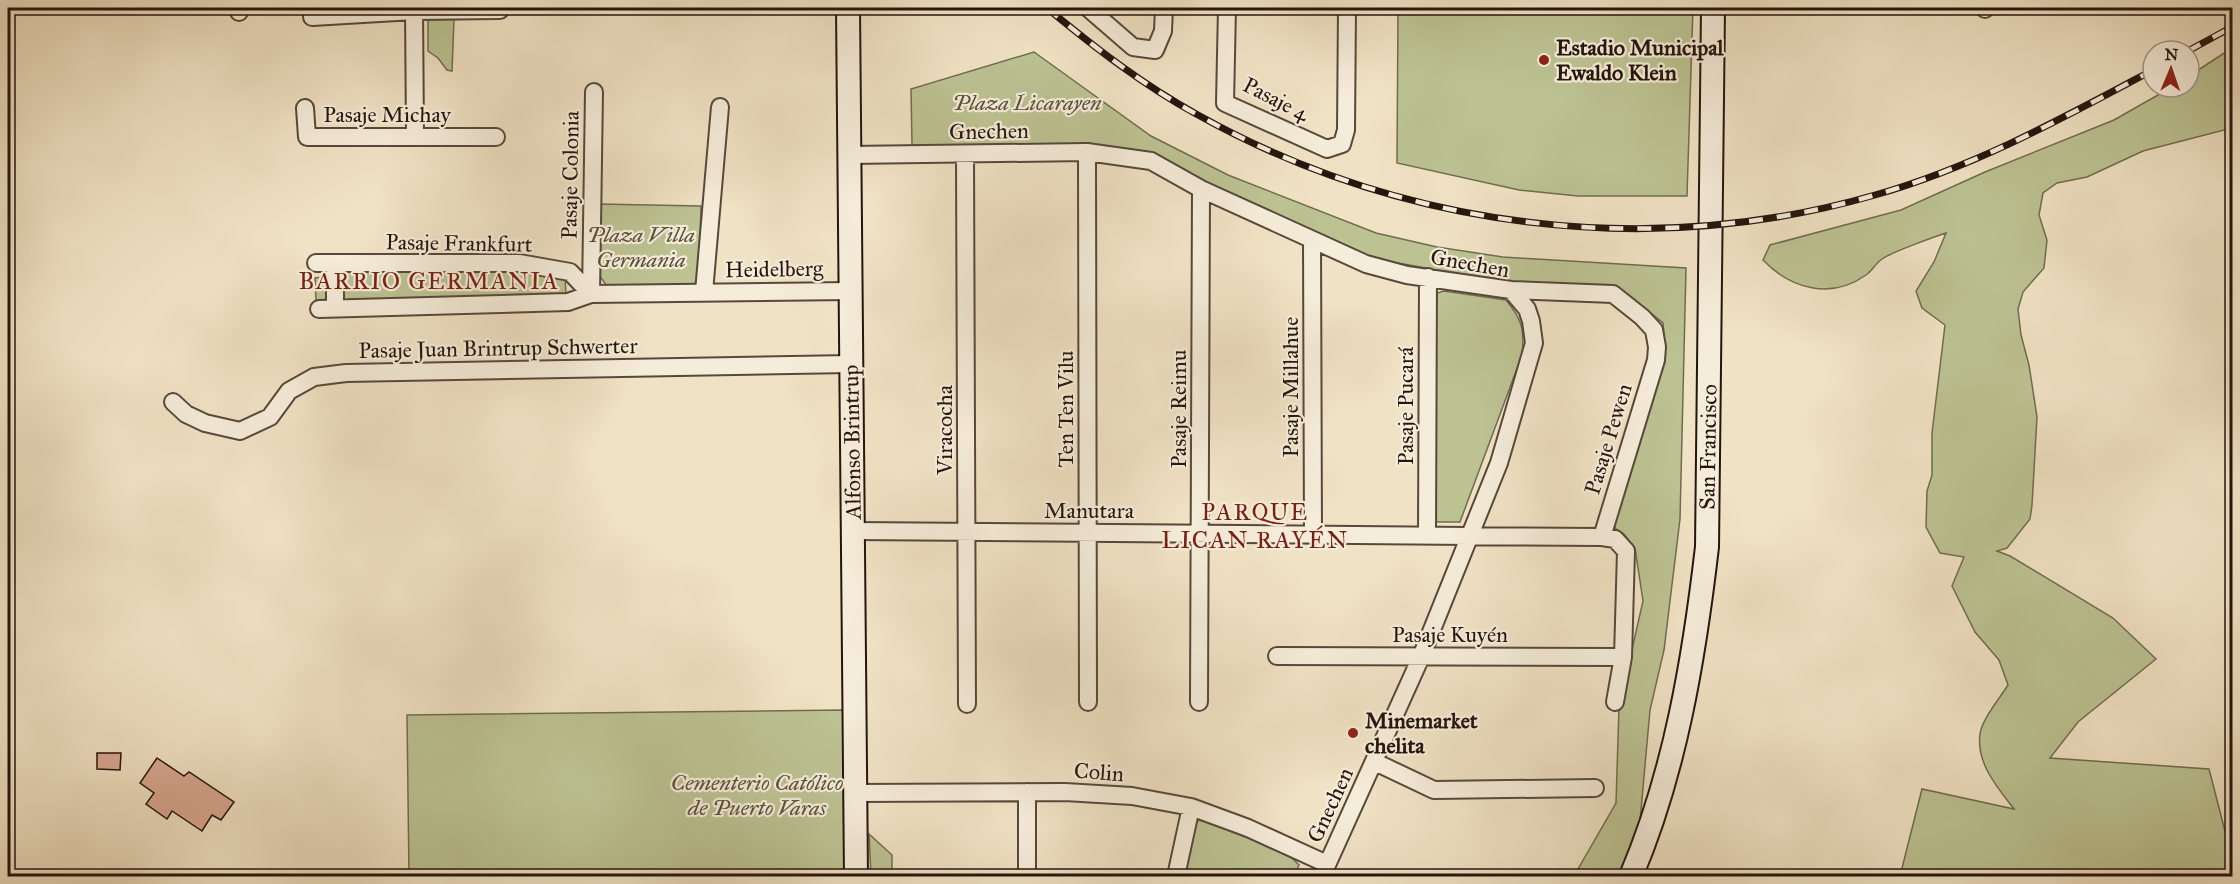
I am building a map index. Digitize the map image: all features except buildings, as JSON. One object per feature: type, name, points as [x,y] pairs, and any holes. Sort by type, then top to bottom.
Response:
[{"type":"street","points":[[312,8],[312,17],[345,11],[500,10]]},
{"type":"street","name":"Alfonso Brintrup","points":[[848,8],[856,876]]},
{"type":"street","points":[[1088,8],[1133,48],[1155,50],[1163,31],[1164,8]]},
{"type":"street","name":"Pasaje 4","points":[[1227,8],[1226,103],[1327,149],[1342,144],[1346,130],[1347,8]]},
{"type":"street","name":"San Francisco","points":[[1631,876],[1646,841],[1673,748],[1701,599],[1707,548],[1713,8]]},
{"type":"street","points":[[414,9],[415,136]]},
{"type":"street","name":"Pasaje Colonia","points":[[591,294],[594,92]]},
{"type":"street","points":[[704,292],[720,107]]},
{"type":"street","name":"Pasaje Michay","points":[[305,108],[306,137],[496,137]]},
{"type":"street","name":"Gnechen","points":[[849,155],[1087,152],[1151,161],[1201,189],[1366,264],[1407,275],[1511,290],[1527,309],[1532,321],[1534,343],[1499,462],[1421,657],[1324,870]]},
{"type":"street","name":"Ten Ten Vilu","points":[[1087,152],[1088,702]]},
{"type":"street","name":"Viracocha","points":[[965,155],[967,704]]},
{"type":"street","name":"Pasaje Reimu","points":[[1199,702],[1201,189]]},
{"type":"street","name":"Pasaje Millahue","points":[[1312,240],[1312,535]]},
{"type":"street","name":"Pasaje Frankfurt","points":[[316,263],[519,263],[570,272],[591,294]]},
{"type":"street","name":"Heidelberg","points":[[335,263],[327,308],[568,302],[591,294],[850,291]]},
{"type":"street","name":"Pasaje Pucará","points":[[1427,536],[1428,277]]},
{"type":"street","name":"Pasaje Pewen","points":[[1511,290],[1614,294],[1654,330],[1657,347],[1656,360],[1602,537]]},
{"type":"street","name":"Pasaje Juan Brintrup Schwerter","points":[[173,402],[186,414],[205,423],[240,431],[270,417],[289,391],[314,376],[346,373],[851,364]]},
{"type":"street","name":"Manutara","points":[[852,531],[1602,537]]},
{"type":"street","points":[[1602,537],[1615,539],[1626,551],[1623,657],[1614,702]]},
{"type":"street","name":"Pasaje Kuyén","points":[[1277,656],[1623,657]]},
{"type":"street","points":[[1375,762],[1434,790],[1595,788]]},
{"type":"street","points":[[1027,792],[1027,876]]},
{"type":"street","name":"Colin","points":[[855,794],[1102,793],[1152,799],[1191,807],[1248,828],[1324,870]]},
{"type":"street","points":[[1176,876],[1191,807]]},
{"type":"green space","name":"Estadio Municipal Ewaldo Klein","points":[[1398,8],[1693,8],[1687,196],[1578,196],[1519,190],[1397,163]]},
{"type":"green space","points":[[454,19],[452,71],[447,70],[438,58],[428,51],[428,20]]},
{"type":"green space","points":[[2232,48],[2232,128],[2143,151],[2087,177],[2057,183],[2043,193],[2039,215],[2047,240],[2044,268],[2023,292],[2018,309],[2037,417],[2032,505],[2030,519],[2007,548],[1997,551],[2010,556],[2113,618],[2156,659],[2078,722],[2050,758],[2209,769],[2226,835],[2232,839],[2232,876],[1900,876],[1922,789],[2014,809],[1989,774],[1981,755],[1980,745],[1981,728],[2008,685],[1999,660],[1975,632],[1952,586],[1964,557],[1940,553],[1926,527],[1927,491],[1932,475],[1932,433],[1945,325],[1922,308],[1916,291],[1934,262],[1946,233],[1887,256],[1866,275],[1853,283],[1839,287],[1825,289],[1799,284],[1774,270],[1763,260],[1770,245],[1901,210],[1985,172],[2114,120],[2151,99],[2201,99],[2201,68]]},
{"type":"green space","name":"Plaza Licarayen","points":[[1034,52],[1151,136],[1228,175],[1376,233],[1437,247],[1503,257],[1686,268],[1680,519],[1664,650],[1650,710],[1639,832],[1621,876],[1574,876],[1616,803],[1619,707],[1643,601],[1635,548],[1624,534],[1616,529],[1611,518],[1665,346],[1663,323],[1626,293],[1598,287],[1504,282],[1370,258],[1135,154],[1108,146],[912,145],[911,89]]},
{"type":"green space","name":"Plaza Villa Germania","points":[[598,204],[701,206],[699,277],[692,288],[609,289],[599,275]]},
{"type":"green space","name":"Plaza Villa Germania","points":[[338,268],[519,268],[565,277],[566,294],[555,299],[316,301],[315,278],[331,276]]},
{"type":"green space","points":[[1444,291],[1506,300],[1519,319],[1523,339],[1522,355],[1460,522],[1433,522],[1431,295]]},
{"type":"green space","name":"Cementerio Católico de Puerto Varas","points":[[843,710],[844,876],[409,876],[407,715]]},
{"type":"green space","points":[[1194,820],[1208,821],[1290,856],[1299,865],[1294,876],[1182,876]]},
{"type":"green space","points":[[869,834],[892,855],[892,876],[871,876]]},
{"type":"railway","points":[[1047,8],[1101,51],[1158,91],[1198,115],[1277,154],[1358,185],[1443,208],[1529,222],[1616,228],[1703,226],[1789,215],[1875,195],[1912,184],[1983,156],[2141,76]]},
{"type":"railway","points":[[2201,44],[2232,27]]},
{"type":"place","name":"Estadio Municipal Ewaldo Klein","points":[[1544,60]]},
{"type":"place","name":"Minemarket chelita","points":[[1353,733]]},
{"type":"district","name":"BARRIO GERMANIA","points":[[429,281]]},
{"type":"district","name":"PARQUE LICAN RAYÉN","points":[[1255,526]]}]
